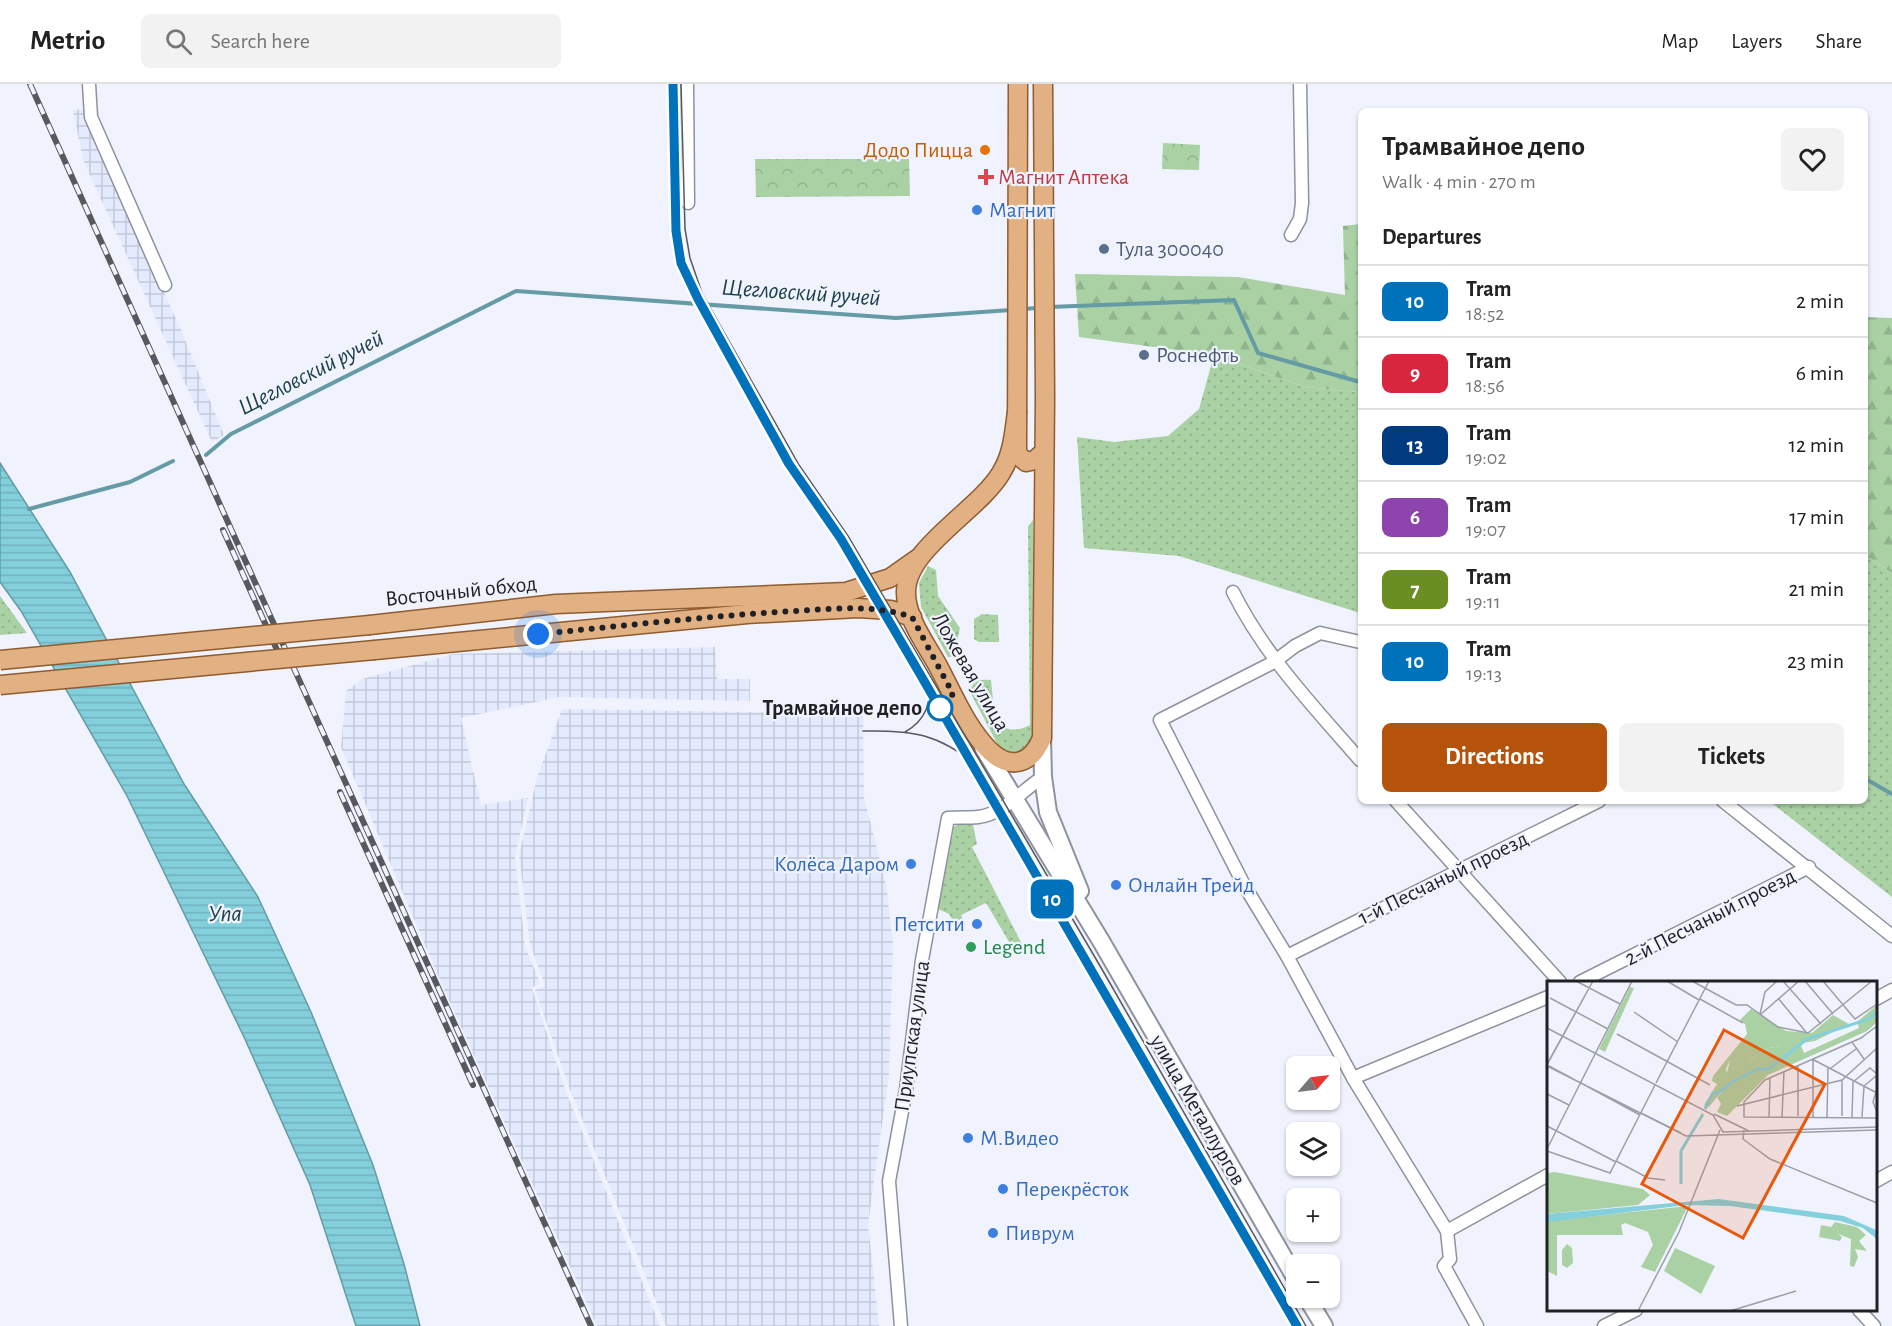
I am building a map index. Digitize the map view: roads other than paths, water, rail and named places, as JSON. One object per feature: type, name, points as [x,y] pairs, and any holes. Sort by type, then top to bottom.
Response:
[{"type":"main road","name":"Ложевая улица","points":[[1018,84],[1017,454],[1026,462],[1035,460],[1044,453]]},
{"type":"main road","name":"Ложевая улица","points":[[1017,412],[1013,444],[1001,474],[987,493],[920,556],[908,578],[906,593],[912,617],[979,741],[999,759],[1011,764],[1030,758],[1042,738],[1043,84]]},
{"type":"main road","points":[[1017,258],[1032,249],[1037,250],[1044,260]]},
{"type":"main road","name":"Восточный обход","points":[[0,660],[370,625],[556,604],[846,592],[890,578],[920,556]]},
{"type":"main road","points":[[0,685],[747,614],[858,608],[891,610],[912,617]]},
{"type":"main road","name":"улица Металлургов","points":[[1042,738],[1043,777],[1048,812],[1101,941]]},
{"type":"main road","name":"улица Металлургов","points":[[979,741],[1101,941],[1286,1262]]},
{"type":"main road","points":[[1313,1308],[1324,1326]]},
{"type":"street","points":[[89,84],[91,117],[165,285]]},
{"type":"street","points":[[687,84],[688,203]]},
{"type":"street","points":[[1291,235],[1299,219],[1302,203],[1300,84]]},
{"type":"street","points":[[1233,592],[1249,624],[1274,662],[1358,758]]},
{"type":"street","points":[[1358,642],[1320,633],[1295,646],[1274,662],[1160,720],[1244,884],[1287,956],[1353,1078],[1447,1231],[1450,1259],[1444,1266],[1477,1326]]},
{"type":"street","name":"Приупская улица","points":[[901,1326],[889,1181],[906,1090],[922,960],[948,818],[979,817],[1014,800],[1043,777]]},
{"type":"street","points":[[1399,804],[1559,981]]},
{"type":"street","name":"1-й Песчаный проезд","points":[[1287,956],[1593,804]]},
{"type":"street","points":[[1727,804],[1809,867],[1892,936]]},
{"type":"street","name":"2-й Песчаный проезд","points":[[1582,981],[1809,867]]},
{"type":"street","points":[[1877,998],[1892,990]]},
{"type":"street","points":[[1353,1078],[1547,997]]},
{"type":"street","points":[[1877,1179],[1892,1172]]},
{"type":"street","points":[[1447,1231],[1547,1176]]},
{"type":"street","points":[[1604,1326],[1634,1311]]},
{"type":"street","points":[[1860,1311],[1874,1326]]},
{"type":"water","name":"Упа","points":[[0,463],[70,572],[184,784],[258,897],[311,1012],[373,1165],[404,1264],[420,1326],[356,1326],[310,1185],[244,1037],[127,796],[21,611],[0,582]]},
{"type":"waterway","name":"Щегловский ручей","points":[[206,455],[231,434],[516,291],[896,318],[1011,310]]},
{"type":"waterway","name":"Щегловский ручей","points":[[1049,307],[1234,300],[1258,353],[1358,381]]},
{"type":"waterway","name":"Щегловский ручей","points":[[1022,309],[1038,308]]},
{"type":"waterway","name":"Щегловский ручей","points":[[29,509],[130,482],[173,461]]},
{"type":"waterway","name":"Щегловский ручей","points":[[1868,780],[1892,794]]},
{"type":"tram line","name":"10","points":[[673,84],[676,231],[681,263],[698,299],[789,464],[841,539],[1097,976],[1297,1326]]},
{"type":"tram line","points":[[681,84],[685,229],[690,258],[702,293],[799,465],[848,536],[1103,971],[1306,1326]]},
{"type":"tram line","points":[[676,225],[681,263],[693,288]]},
{"type":"tram line","points":[[905,732],[918,722],[926,710],[929,695],[928,679]]},
{"type":"tram line","points":[[863,731],[912,733],[925,736],[951,747],[979,767]]},
{"type":"railway","points":[[30,84],[591,1326]]},
{"type":"railway","points":[[223,530],[282,661]]},
{"type":"railway","points":[[340,792],[473,1085]]},
{"type":"place","name":"Додо Пицца","points":[[985,150]]},
{"type":"place","name":"Магнит Аптека","points":[[986,177]]},
{"type":"place","name":"Магнит","points":[[977,210]]},
{"type":"place","name":"Тула 300040","points":[[1104,249]]},
{"type":"place","name":"Роснефть","points":[[1144,355]]},
{"type":"place","name":"Трамвайное депо","points":[[940,708]]},
{"type":"place","name":"Колёса Даром","points":[[911,864]]},
{"type":"place","name":"Онлайн Трейд","points":[[1116,885]]},
{"type":"place","name":"Петсити","points":[[977,924]]},
{"type":"place","name":"Legend","points":[[971,947]]},
{"type":"place","name":"М.Видео","points":[[968,1138]]},
{"type":"place","name":"Перекрёсток","points":[[1003,1189]]},
{"type":"place","name":"Пиврум","points":[[993,1233]]}]
